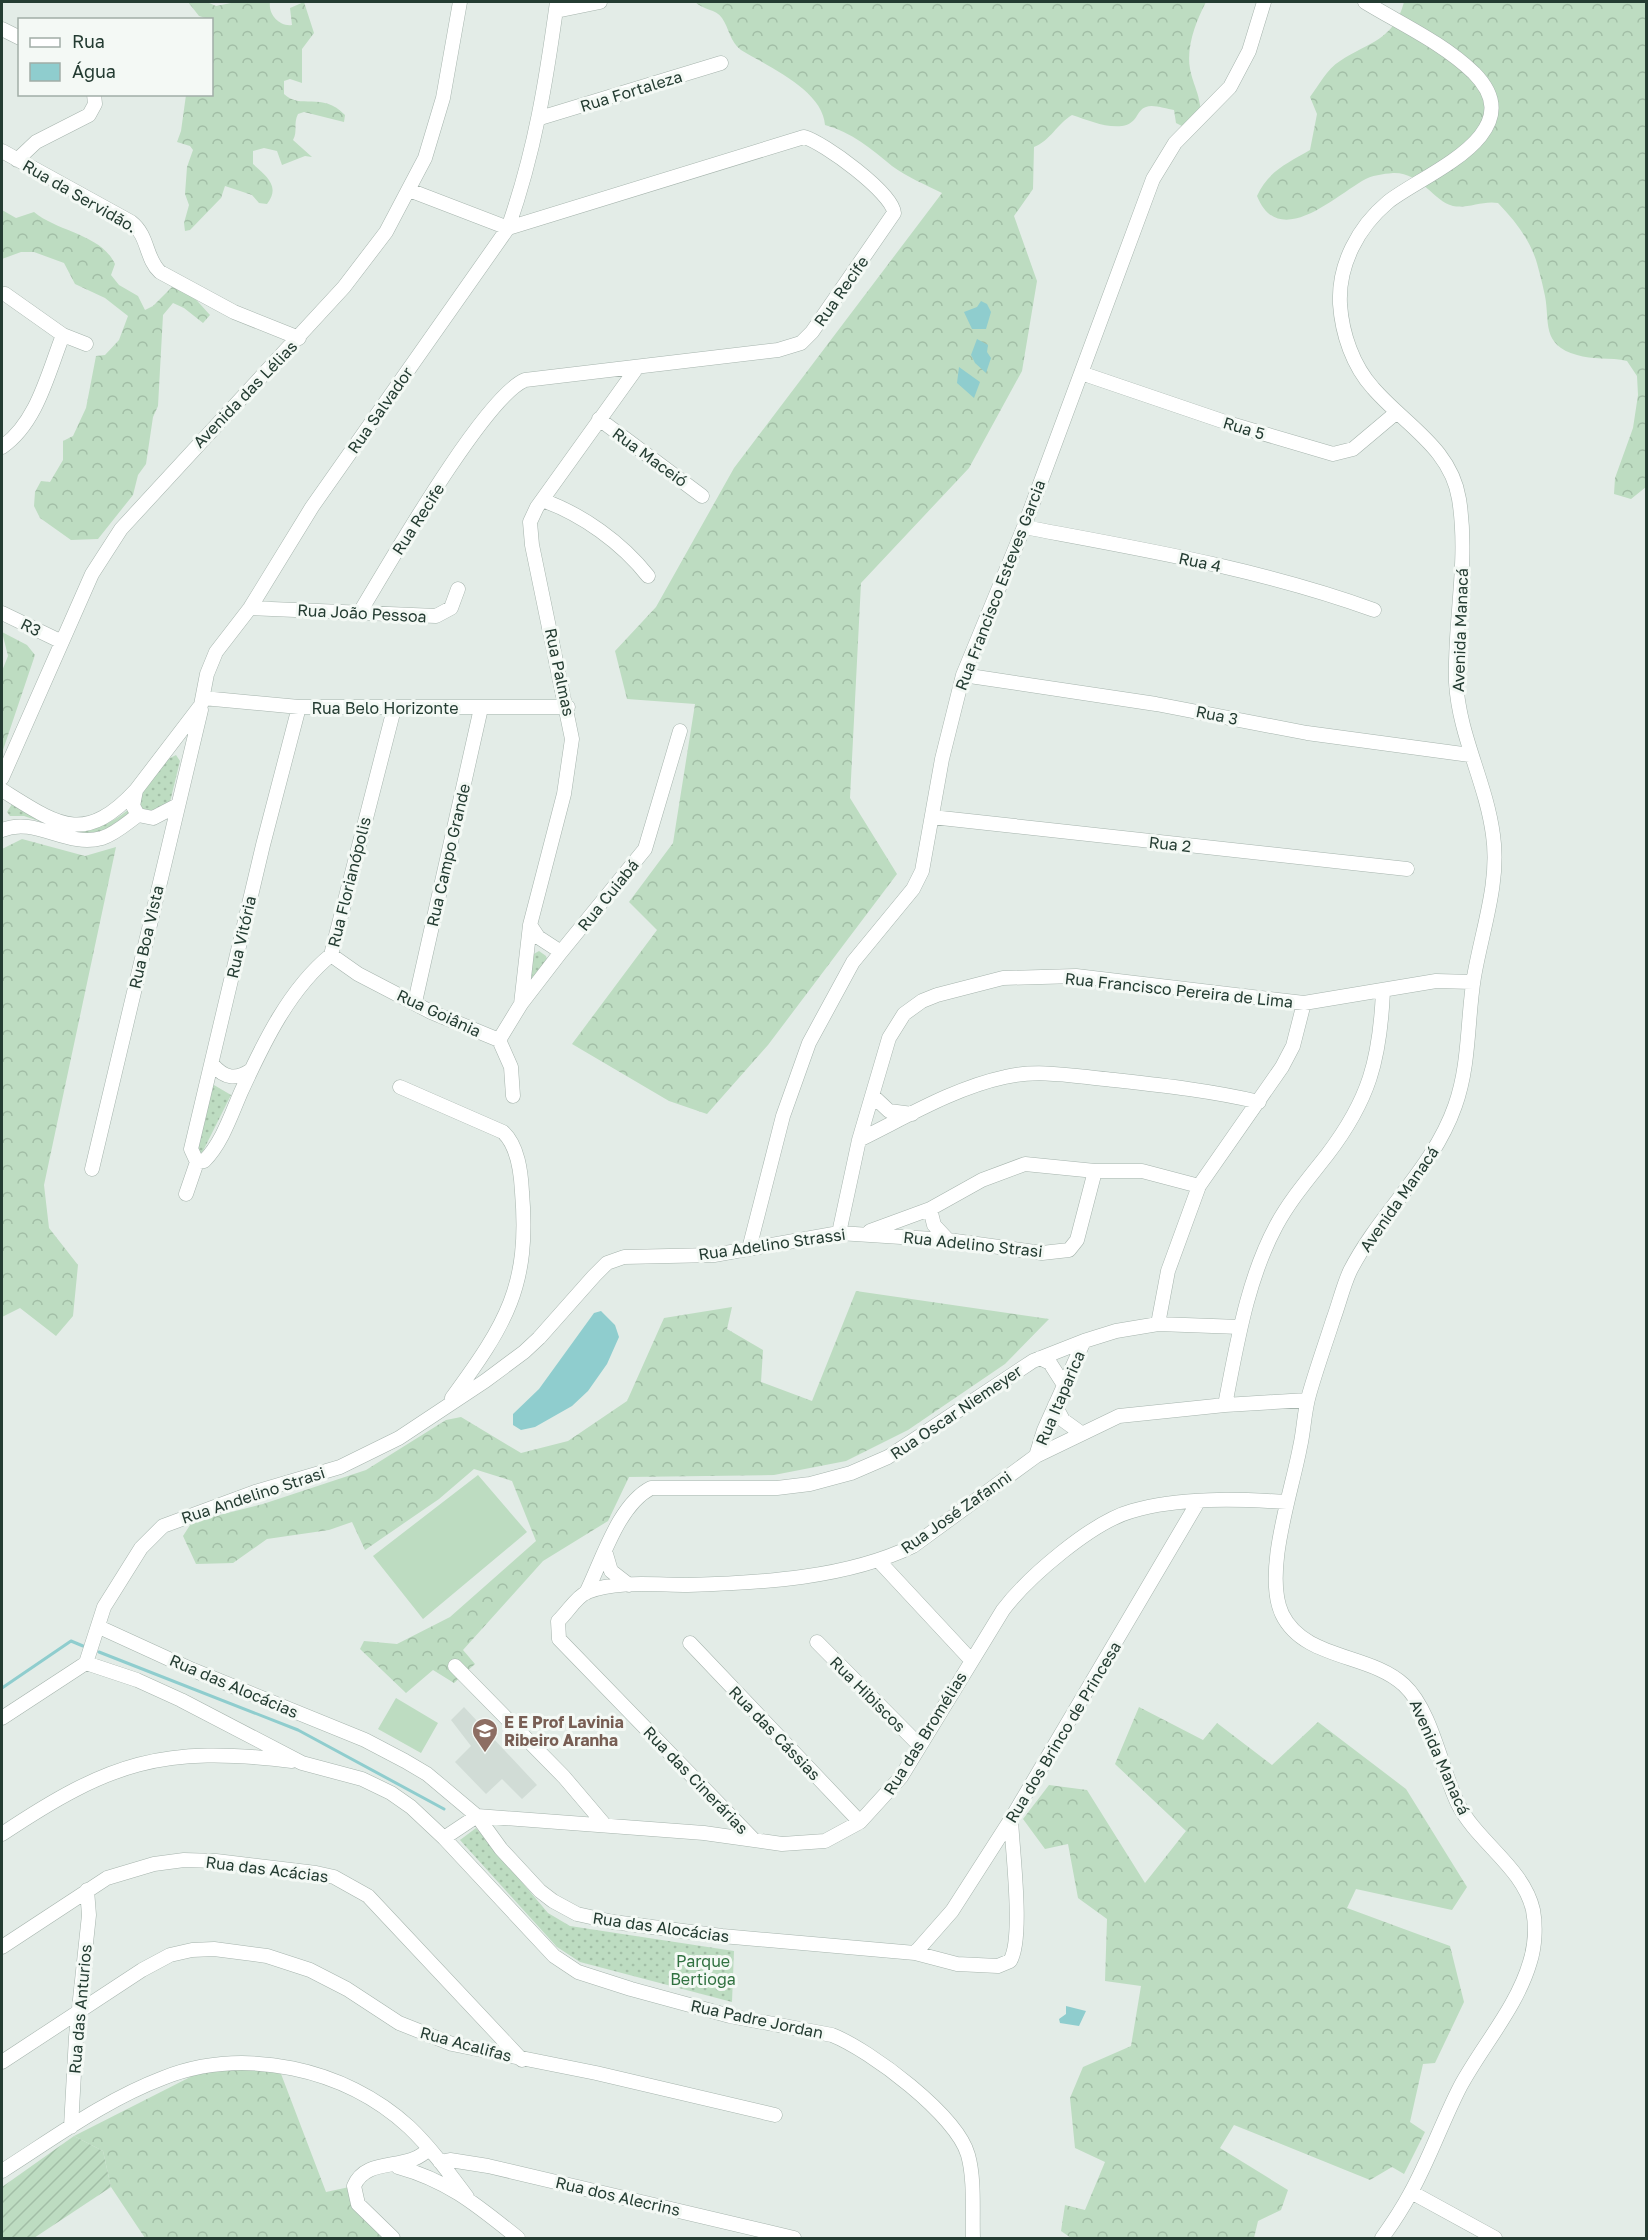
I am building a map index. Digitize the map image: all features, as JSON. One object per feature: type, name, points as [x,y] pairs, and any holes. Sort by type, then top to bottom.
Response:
[{"type":"street","name":"Avenida das Lélias","points":[[2,778],[60,641],[92,574],[121,529],[248,389],[299,338],[367,260],[386,232],[425,158],[443,98],[460,2]]},
{"type":"street","points":[[557,6],[600,2]]},
{"type":"street","name":"Rua Francisco Esteves Garcia","points":[[749,1249],[765,1177],[800,1063],[853,962],[919,879],[924,864],[942,759],[963,675],[1024,527],[1153,179],[1175,143],[1230,87],[1249,51],[1264,2]]},
{"type":"street","name":"Avenida Manacá","points":[[1365,2],[1450,54],[1473,72],[1488,94],[1490,106],[1485,129],[1468,151],[1390,201],[1365,225],[1355,241],[1343,273],[1340,309],[1351,351],[1369,385],[1425,436],[1442,457],[1458,491],[1463,566],[1457,691],[1470,755],[1486,799],[1493,830],[1496,859],[1473,982],[1463,1083],[1454,1109],[1422,1169],[1350,1272],[1307,1400],[1300,1448],[1287,1502],[1275,1587],[1290,1627],[1310,1642],[1376,1669],[1404,1685],[1414,1697],[1428,1726],[1460,1808],[1477,1833],[1516,1877],[1526,1893],[1533,1912],[1533,1953],[1528,1969],[1462,2084],[1411,2192],[1382,2238]]},
{"type":"street","name":"Rua Salvador","points":[[2,790],[62,822],[84,824],[110,816],[136,790],[170,747],[202,701],[207,674],[216,652],[250,608],[312,507],[508,228],[523,187],[540,117],[557,6]]},
{"type":"street","points":[[2,29],[18,37]]},
{"type":"street","name":"Rua Fortaleza","points":[[540,117],[721,63]]},
{"type":"street","points":[[17,160],[36,142],[88,115],[95,104],[94,96]]},
{"type":"street","name":"Rua Recife","points":[[360,612],[455,462],[489,412],[512,387],[525,380],[636,369],[778,350],[801,343],[812,332],[892,219],[892,205],[820,143],[797,137],[508,228]]},
{"type":"street","name":"Rua da Servidão.","points":[[2,151],[131,222],[142,232],[152,263],[160,272],[234,312],[299,338]]},
{"type":"street","points":[[409,190],[508,228]]},
{"type":"street","points":[[5,294],[63,336],[86,344]]},
{"type":"street","points":[[2,447],[21,430],[31,415],[63,336]]},
{"type":"street","name":"Rua Palmas","points":[[521,1004],[530,925],[569,768],[572,739],[529,530],[532,515],[636,369]]},
{"type":"street","name":"Rua 5","points":[[1081,374],[1180,408],[1333,454],[1353,449],[1397,412]]},
{"type":"street","name":"Rua Maceió","points":[[599,419],[702,496]]},
{"type":"street","points":[[542,500],[566,510],[621,548],[648,576]]},
{"type":"street","name":"Rua 4","points":[[1024,527],[1245,572],[1335,596],[1374,610]]},
{"type":"street","name":"Rua João Pessoa","points":[[250,608],[443,615],[451,608],[458,589]]},
{"type":"street","name":"R3","points":[[2,613],[60,641]]},
{"type":"street","name":"Rua 3","points":[[963,675],[1156,704],[1307,733],[1470,755]]},
{"type":"street","name":"Rua Belo Horizonte","points":[[202,701],[299,707],[394,709],[567,707]]},
{"type":"street","name":"Rua Boa Vista","points":[[92,1169],[176,806],[191,756],[202,701]]},
{"type":"street","name":"Rua Vitória","points":[[199,1162],[191,1149],[263,844],[299,707]]},
{"type":"street","name":"Rua Campo Grande","points":[[415,1002],[481,708]]},
{"type":"street","name":"Rua Florianópolis","points":[[199,1162],[210,1155],[217,1143],[251,1070],[295,994],[313,970],[331,955],[394,709]]},
{"type":"street","name":"Rua Cuiabá","points":[[499,1040],[521,1004],[645,849],[680,730]]},
{"type":"street","points":[[170,747],[179,747],[191,756]]},
{"type":"street","points":[[136,790],[133,806],[138,815]]},
{"type":"street","points":[[2,830],[21,825],[70,839],[92,840],[111,834],[138,815],[153,818],[176,806]]},
{"type":"street","name":"Rua 2","points":[[932,817],[1407,868]]},
{"type":"street","points":[[530,925],[538,937],[561,952]]},
{"type":"street","name":"Rua Goiânia","points":[[331,955],[358,974],[453,1022],[499,1040],[511,1067],[513,1096]]},
{"type":"street","name":"Rua Francisco Pereira de Lima","points":[[839,1233],[859,1140],[890,1038],[903,1014],[922,1001],[978,982],[1023,976],[1076,976],[1304,1004],[1436,981],[1473,982]]},
{"type":"street","points":[[1225,1405],[1240,1327],[1276,1226],[1344,1132],[1362,1100],[1378,1053],[1383,991]]},
{"type":"street","points":[[1158,1324],[1168,1271],[1199,1186],[1210,1167],[1259,1102],[1293,1046],[1304,1004]]},
{"type":"street","points":[[212,1064],[220,1072],[237,1078],[251,1070]]},
{"type":"street","points":[[859,1140],[956,1093],[1006,1076],[1021,1074],[1175,1085],[1259,1102]]},
{"type":"street","points":[[400,1087],[495,1126],[507,1136],[518,1159],[522,1181],[524,1237],[520,1278],[497,1333],[448,1405]]},
{"type":"street","points":[[873,1096],[889,1111],[912,1114]]},
{"type":"street","points":[[186,1194],[199,1162]]},
{"type":"street","points":[[864,1233],[930,1209],[982,1180],[1025,1164],[1095,1171],[1142,1171],[1199,1186]]},
{"type":"street","name":"Rua Adelino Strasi","points":[[864,1233],[948,1240],[1042,1253],[1069,1250],[1077,1240],[1095,1171]]},
{"type":"street","points":[[930,1209],[934,1225],[948,1240]]},
{"type":"street","name":"Rua Adelino Strassi","points":[[448,1405],[485,1381],[531,1345],[594,1276],[613,1260],[624,1257],[714,1255],[839,1233],[864,1233]]},
{"type":"street","name":"Rua Oscar Niemeyer","points":[[586,1593],[625,1512],[639,1496],[651,1488],[777,1488],[810,1484],[851,1473],[897,1452],[1040,1358],[1084,1341],[1116,1331],[1158,1324],[1240,1327]]},
{"type":"street","name":"Rua Itaparica","points":[[1036,1456],[1084,1341]]},
{"type":"street","points":[[1040,1358],[1050,1363],[1065,1385]]},
{"type":"street","name":"Rua José Zafanni","points":[[586,1593],[629,1585],[718,1584],[826,1574],[878,1560],[913,1546],[1036,1456],[1119,1416],[1225,1405],[1307,1400]]},
{"type":"street","name":"Rua Andelino Strasi","points":[[86,1664],[104,1607],[141,1548],[163,1526],[364,1457],[399,1438],[448,1405]]},
{"type":"street","points":[[1055,1406],[1063,1420],[1081,1433]]},
{"type":"street","name":"Rua das Bromélias","points":[[477,1816],[604,1824],[803,1844],[825,1841],[860,1822],[887,1795],[920,1746],[1003,1610],[1023,1585],[1076,1544],[1120,1515],[1132,1511],[1198,1502],[1257,1500],[1287,1502]]},
{"type":"street","name":"Rua dos Brinco de Princesa","points":[[915,1953],[945,1921],[1011,1819],[1198,1502]]},
{"type":"street","points":[[606,1554],[611,1571],[629,1585]]},
{"type":"street","points":[[878,1560],[971,1660]]},
{"type":"street","name":"Rua das Cinerárias","points":[[586,1593],[558,1621],[557,1635],[562,1644],[754,1840]]},
{"type":"street","name":"Rua das Alocácias","points":[[99,1627],[193,1670],[384,1749],[427,1774],[477,1816],[501,1849],[540,1891],[577,1914],[613,1922],[722,1936],[915,1953]]},
{"type":"street","name":"Rua Hibiscos","points":[[817,1642],[920,1746]]},
{"type":"street","name":"Rua das Cássias","points":[[690,1643],[860,1822]]},
{"type":"street","points":[[2,1718],[86,1664]]},
{"type":"street","name":"Rua Padre Jordan","points":[[86,1664],[137,1680],[302,1763],[327,1767],[379,1786],[411,1808],[444,1838],[554,1956],[578,1972],[730,2016],[832,2035],[848,2041],[880,2063],[939,2112],[964,2144],[969,2158],[973,2238]]},
{"type":"street","points":[[455,1666],[564,1777],[604,1824]]},
{"type":"street","points":[[247,1756],[251,1737]]},
{"type":"street","points":[[2,1834],[74,1788],[142,1762],[188,1755],[247,1756],[302,1763]]},
{"type":"street","points":[[444,1838],[477,1816]]},
{"type":"street","points":[[915,1953],[957,1964],[1006,1964],[1012,1957],[1016,1912],[1011,1819]]},
{"type":"street","name":"Rua das Acácias","points":[[2,1947],[87,1890],[124,1871],[184,1860],[281,1868],[334,1877],[368,1896],[522,2060]]},
{"type":"street","name":"Rua das Anturios","points":[[71,2127],[89,1915],[87,1890]]},
{"type":"street","name":"Rua Acalifas","points":[[2,2062],[142,1970],[170,1955],[192,1950],[243,1952],[267,1956],[310,1970],[347,1989],[399,2023],[425,2035],[522,2060],[596,2073],[775,2115]]},
{"type":"street","points":[[2,2171],[119,2097],[163,2077],[218,2065],[248,2063],[307,2072],[339,2084],[387,2109],[429,2148],[467,2197]]},
{"type":"street","points":[[393,2238],[365,2214],[354,2196],[354,2186],[362,2174],[390,2164],[416,2161],[429,2148]]},
{"type":"street","name":"Rua dos Alecrins","points":[[440,2162],[450,2160],[488,2166],[794,2238]]},
{"type":"street","points":[[390,2164],[421,2173],[467,2197],[518,2238]]},
{"type":"street","points":[[1411,2192],[1495,2238]]},
{"type":"shaded area","name":"E E Prof Lavinia Ribeiro Aranha","points":[[464,1707],[537,1785],[522,1799],[502,1779],[486,1794],[455,1762],[471,1746],[451,1720]]},
{"type":"green space","points":[[188,2],[207,2],[216,6],[236,2],[270,2],[273,16],[283,24],[292,25],[290,8],[304,2],[314,33],[302,49],[302,83],[290,79],[284,81],[284,94],[297,101],[328,104],[345,115],[344,122],[304,112],[298,114],[293,140],[312,157],[305,156],[282,165],[277,151],[264,148],[253,151],[253,164],[267,177],[272,187],[273,192],[267,204],[259,203],[252,195],[225,186],[221,198],[190,230],[185,231],[184,223],[189,205],[185,194],[187,167],[193,150],[190,146],[177,142],[181,131],[186,96],[213,96],[213,18],[199,16]]},
{"type":"green space","points":[[695,2],[1206,2],[1195,26],[1189,52],[1190,69],[1201,115],[1184,127],[1176,123],[1174,110],[1156,106],[1143,109],[1131,123],[1122,126],[1103,125],[1072,115],[1045,141],[1034,147],[1033,189],[1014,216],[1037,281],[1022,371],[969,468],[861,583],[850,798],[897,874],[768,1045],[707,1114],[669,1101],[572,1044],[657,930],[629,902],[673,843],[695,704],[627,699],[615,651],[656,607],[734,468],[942,193],[898,170],[852,137],[825,125],[822,112],[804,90],[792,80],[741,50],[734,43],[719,15]]},
{"type":"green space","points":[[1404,2],[1646,2],[1646,487],[1631,499],[1614,494],[1615,478],[1633,428],[1638,395],[1637,376],[1627,361],[1583,357],[1565,351],[1552,339],[1545,296],[1533,252],[1510,216],[1498,203],[1453,206],[1439,199],[1411,177],[1393,173],[1366,179],[1321,208],[1292,219],[1278,219],[1266,211],[1257,196],[1273,174],[1310,150],[1317,114],[1310,97],[1331,68],[1387,32],[1400,15]]},
{"type":"green space","points":[[2,210],[16,218],[34,212],[100,246],[115,264],[111,275],[119,285],[138,296],[145,310],[153,306],[172,287],[190,293],[210,315],[203,323],[184,308],[173,303],[163,315],[158,406],[153,417],[146,464],[138,475],[133,495],[98,539],[71,540],[40,518],[34,506],[35,492],[41,481],[50,482],[63,460],[63,441],[73,436],[86,408],[96,356],[105,355],[119,340],[128,316],[105,298],[75,284],[64,263],[34,252],[21,252],[2,259]]},
{"type":"green space","points":[[2,632],[27,645],[35,655],[2,753],[2,671],[8,656]]},
{"type":"green space","points":[[176,755],[180,761],[170,802],[151,814],[137,809],[139,795],[168,759]]},
{"type":"green space","points":[[12,804],[56,825],[83,830],[112,821],[128,810],[131,812],[95,834],[81,835],[24,816],[10,816],[7,812]]},
{"type":"green space","points":[[22,839],[85,856],[116,847],[44,1185],[49,1228],[78,1265],[73,1316],[56,1336],[20,1308],[2,1317],[2,849]]},
{"type":"green space","points":[[539,951],[546,956],[548,962],[530,987],[524,979],[532,955]]},
{"type":"green space","points":[[214,1085],[231,1095],[201,1155],[195,1154],[210,1086]]},
{"type":"green space","points":[[856,1291],[1049,1319],[1005,1364],[908,1430],[846,1461],[774,1475],[629,1477],[608,1521],[543,1561],[463,1650],[475,1664],[454,1683],[433,1670],[406,1693],[360,1649],[364,1641],[397,1644],[450,1617],[536,1541],[512,1481],[474,1469],[439,1499],[365,1550],[352,1522],[329,1530],[267,1539],[233,1563],[196,1564],[183,1536],[192,1522],[263,1504],[366,1470],[446,1420],[461,1417],[521,1453],[568,1441],[627,1401],[664,1318],[732,1307],[727,1329],[763,1350],[761,1382],[812,1401]]},
{"type":"green space","points":[[478,1475],[527,1532],[423,1619],[373,1556]]},
{"type":"green space","points":[[396,1698],[438,1723],[421,1753],[378,1729]]},
{"type":"green space","points":[[1139,1707],[1203,1740],[1217,1723],[1272,1765],[1318,1722],[1406,1789],[1467,1887],[1452,1910],[1356,1889],[1347,1908],[1450,1946],[1464,2002],[1435,2063],[1423,2064],[1410,2122],[1425,2132],[1404,2174],[1392,2167],[1370,2180],[1234,2125],[1220,2148],[1288,2190],[1281,2210],[1258,2221],[1254,2238],[1071,2238],[1061,2231],[1065,2205],[1085,2210],[1105,2162],[1075,2148],[1070,2098],[1083,2067],[1131,2046],[1141,1986],[1105,1981],[1107,1919],[1078,1898],[1068,1844],[1045,1849],[1023,1819],[1049,1785],[1087,1790],[1145,1883],[1186,1831],[1115,1764]]},
{"type":"green space","name":"Parque Bertioga","points":[[476,1828],[548,1913],[570,1926],[734,1951],[732,2002],[580,1962],[557,1947],[460,1840]]},
{"type":"green space","points":[[212,2066],[278,2066],[326,2192],[354,2186],[365,2214],[393,2238],[145,2238],[111,2187],[103,2151],[74,2136]]},
{"type":"green space","points":[[74,2136],[103,2151],[111,2187],[34,2238],[2,2238],[2,2187]]},
{"type":"water","points":[[981,301],[987,304],[991,312],[986,329],[972,329],[964,312],[977,307]]},
{"type":"water","points":[[977,339],[988,345],[987,352],[991,358],[986,373],[975,363],[971,355]]},
{"type":"water","points":[[959,367],[980,382],[974,398],[957,383]]},
{"type":"water","points":[[601,1311],[615,1325],[619,1337],[607,1364],[588,1391],[572,1406],[535,1427],[521,1430],[513,1425],[513,1414],[539,1389],[594,1313]]},
{"type":"water","points":[[1066,2006],[1086,2011],[1079,2026],[1060,2023],[1059,2019],[1066,2014]]},
{"type":"waterway","points":[[2,1688],[71,1641],[83,1646]]},
{"type":"waterway","points":[[99,1652],[298,1730],[444,1809]]},
{"type":"place","name":"E E Prof Lavinia Ribeiro Aranha","points":[[485,1754]]}]
